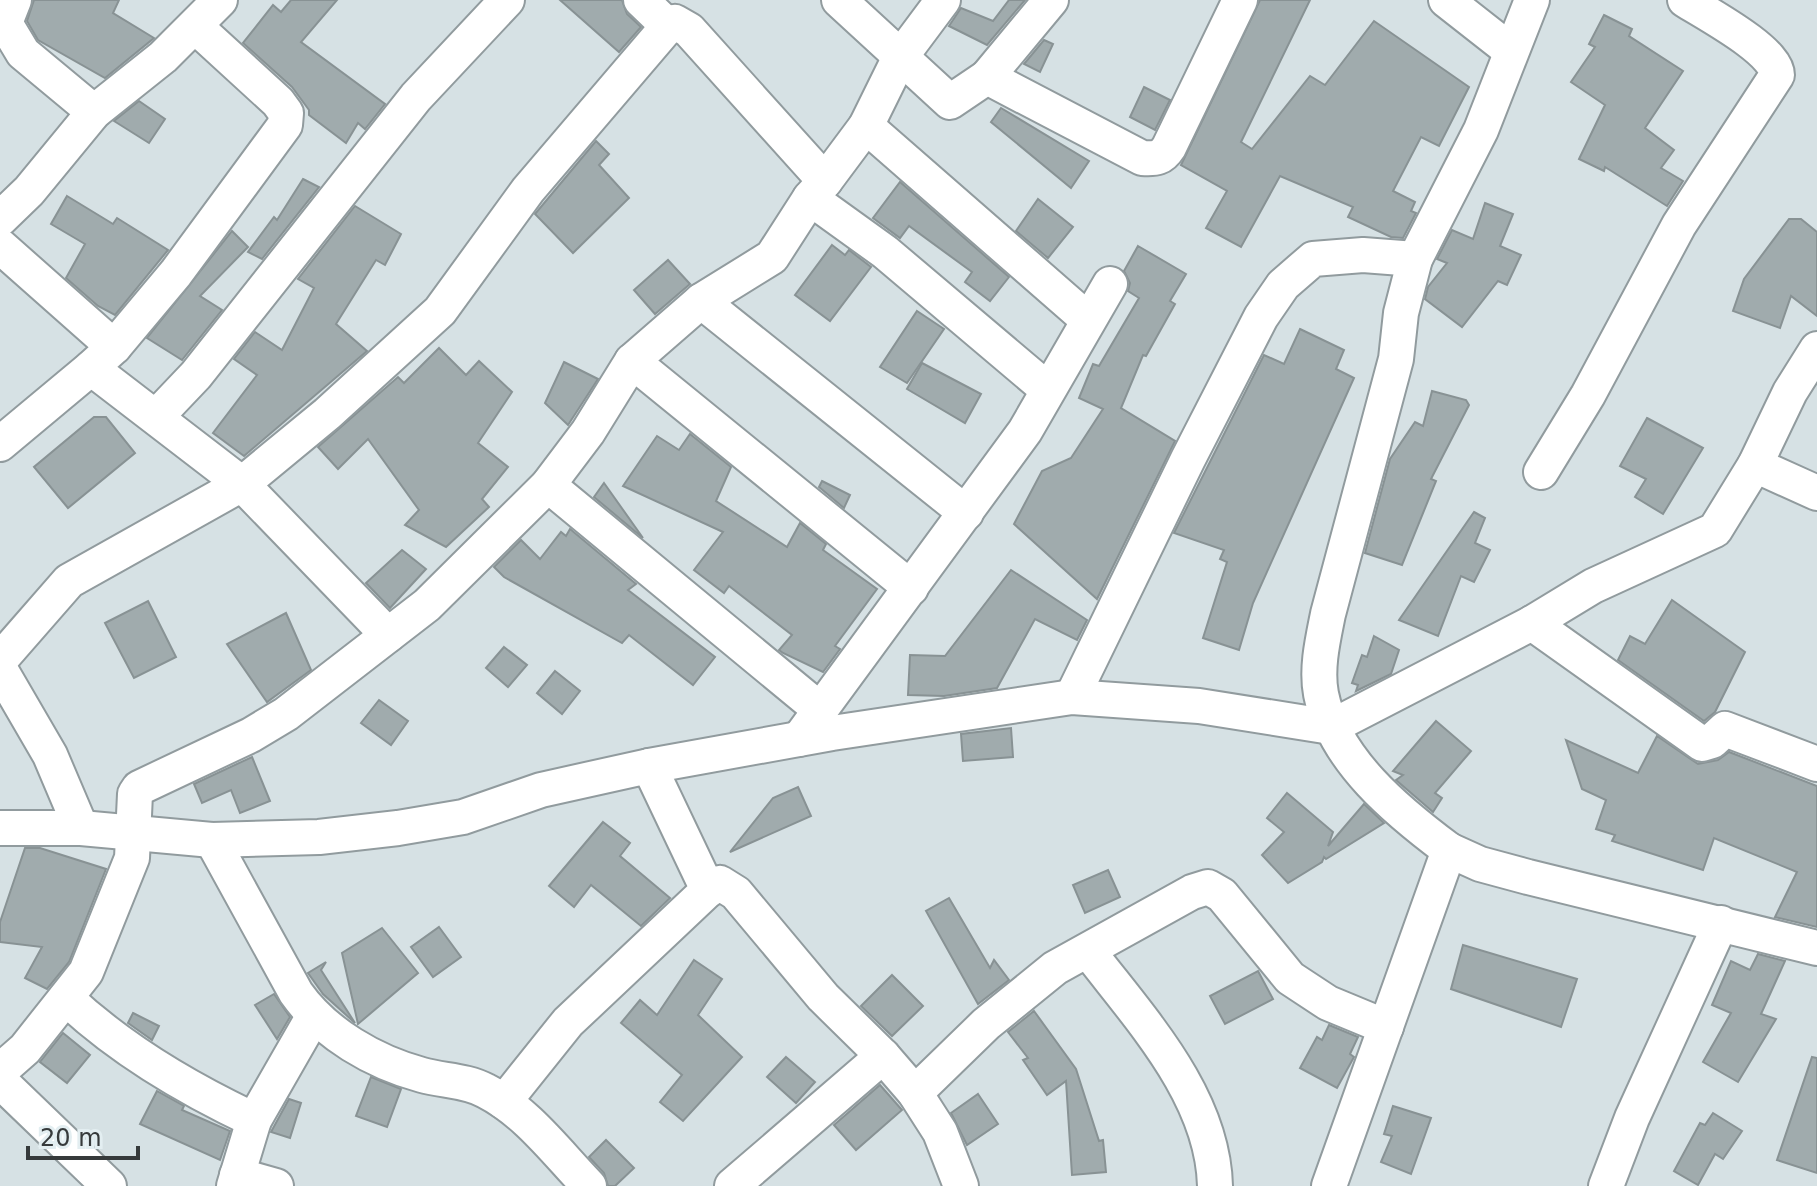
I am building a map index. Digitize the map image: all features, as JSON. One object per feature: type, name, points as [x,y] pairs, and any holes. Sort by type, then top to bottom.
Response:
[{"type":"street","points":[[14,0],[5,23],[23,53],[94,112]]},
{"type":"street","points":[[0,219],[29,191],[94,112],[195,26],[220,0]]},
{"type":"street","points":[[157,416],[196,375],[416,97],[507,0]]},
{"type":"street","points":[[641,0],[668,26]]},
{"type":"street","points":[[839,0],[899,59],[950,102],[987,77],[1051,0]]},
{"type":"street","points":[[0,1071],[25,1049],[86,972],[132,858],[135,794],[139,788],[251,735],[286,714],[436,597],[548,485],[588,432],[632,361],[701,301],[772,257],[866,126],[899,59],[943,0]]},
{"type":"street","points":[[987,77],[1142,158],[1163,156],[1240,0]]},
{"type":"street","points":[[1446,0],[1511,51]]},
{"type":"street","points":[[1532,0],[1481,130],[1415,259],[1401,313],[1396,359],[1328,614],[1321,656],[1321,693],[1331,727],[1349,757],[1416,826],[1449,850],[1480,864],[1817,948]]},
{"type":"street","points":[[1541,472],[1588,395],[1679,225],[1777,75],[1777,66],[1765,53],[1685,0]]},
{"type":"street","points":[[0,660],[46,605],[81,572],[242,484],[327,414],[440,311],[528,190],[668,26],[675,22],[684,26],[818,189],[885,252],[1047,389]]},
{"type":"street","points":[[0,444],[103,358],[176,273],[285,125],[286,113],[278,102],[195,26]]},
{"type":"street","points":[[866,126],[1087,319]]},
{"type":"street","points":[[0,246],[157,416],[242,484],[388,635]]},
{"type":"street","points":[[1072,697],[1188,459],[1261,317],[1283,285],[1313,259],[1363,255],[1415,259]]},
{"type":"street","points":[[799,739],[818,708],[911,588],[1025,431],[1110,284]]},
{"type":"street","points":[[701,301],[966,513]]},
{"type":"street","points":[[0,828],[81,828],[212,840],[319,837],[463,817],[541,790],[649,766],[799,739],[1072,697],[1199,706],[1331,727],[1532,623],[1593,586],[1715,530],[1755,465],[1790,392],[1817,349]]},
{"type":"street","points":[[632,361],[911,588]]},
{"type":"street","points":[[1755,465],[1817,493]]},
{"type":"street","points":[[548,485],[818,708]]},
{"type":"street","points":[[1532,623],[1702,744],[1712,741],[1725,729],[1817,764]]},
{"type":"street","points":[[0,669],[50,755],[81,828]]},
{"type":"street","points":[[649,766],[708,890]]},
{"type":"street","points":[[212,840],[290,982],[313,1017],[349,1043],[388,1061],[420,1074],[473,1084],[504,1102],[540,1133],[589,1186]]},
{"type":"street","points":[[1329,1186],[1449,850]]},
{"type":"street","points":[[504,1102],[568,1022],[708,890],[720,883],[736,893],[823,997],[883,1056],[915,1093],[940,1132],[961,1186]]},
{"type":"street","points":[[915,1093],[1024,991],[1055,968],[1089,952],[1192,892],[1213,888],[1290,978],[1328,1003],[1386,1027]]},
{"type":"street","points":[[1606,1186],[1632,1118],[1721,923]]},
{"type":"street","points":[[1089,952],[1184,1084],[1201,1120],[1214,1165],[1215,1186]]},
{"type":"street","points":[[66,998],[92,1023],[184,1083],[254,1120]]},
{"type":"street","points":[[276,1186],[236,1180],[254,1120],[313,1017]]},
{"type":"street","points":[[732,1186],[883,1056]]},
{"type":"street","points":[[0,1081],[109,1186]]},
{"type":"building","points":[[34,0],[119,0],[113,13],[154,38],[105,78],[38,40],[27,21]]},
{"type":"building","points":[[291,0],[337,0],[301,42],[385,104],[365,129],[358,123],[346,143],[309,115],[309,110],[292,87],[243,43],[273,5],[281,12]]},
{"type":"building","points":[[560,0],[622,0],[627,14],[641,27],[619,52]]},
{"type":"building","points":[[1009,0],[1025,0],[987,45],[949,26],[961,8],[993,21]]},
{"type":"building","points":[[1260,0],[1310,0],[1241,142],[1252,149],[1310,76],[1325,85],[1374,21],[1469,87],[1439,146],[1421,137],[1393,191],[1415,202],[1411,211],[1416,213],[1403,238],[1391,237],[1348,217],[1353,207],[1280,176],[1241,247],[1206,228],[1227,191],[1181,165]]},
{"type":"building","points":[[1604,15],[1632,29],[1629,36],[1683,71],[1645,128],[1674,150],[1661,168],[1683,181],[1667,206],[1605,167],[1604,171],[1579,159],[1605,105],[1571,82],[1595,47],[1589,44]]},
{"type":"building","points":[[1044,40],[1053,44],[1040,72],[1024,64]]},
{"type":"building","points":[[1144,87],[1170,100],[1155,130],[1130,117]]},
{"type":"building","points":[[139,101],[165,119],[149,143],[114,121]]},
{"type":"building","points":[[1001,108],[1089,161],[1071,188],[991,122]]},
{"type":"building","points":[[596,141],[609,154],[599,165],[629,198],[573,253],[535,214]]},
{"type":"building","points":[[303,179],[319,187],[262,259],[248,252],[274,217],[277,220]]},
{"type":"building","points":[[900,182],[1009,277],[990,301],[965,282],[972,272],[909,226],[900,238],[873,218]]},
{"type":"building","points":[[67,196],[113,224],[117,218],[168,250],[115,315],[98,306],[66,278],[85,244],[51,224]]},
{"type":"building","points":[[1038,199],[1073,227],[1048,258],[1016,231]]},
{"type":"building","points":[[1485,203],[1513,214],[1500,246],[1521,255],[1507,285],[1498,281],[1462,327],[1425,299],[1428,287],[1447,263],[1437,259],[1452,230],[1473,239]]},
{"type":"building","points":[[355,206],[401,234],[385,265],[376,260],[336,324],[367,351],[244,456],[213,433],[257,375],[234,359],[255,332],[282,350],[314,288],[298,279]]},
{"type":"building","points":[[1789,219],[1801,219],[1817,232],[1817,316],[1791,296],[1780,328],[1733,311],[1744,279]]},
{"type":"building","points":[[232,231],[248,247],[200,296],[222,310],[182,360],[147,338]]},
{"type":"building","points":[[832,245],[845,255],[849,250],[871,267],[830,321],[795,295]]},
{"type":"building","points":[[1138,246],[1186,274],[1170,301],[1175,304],[1146,356],[1143,355],[1121,408],[1175,441],[1097,599],[1014,524],[1042,471],[1071,458],[1103,409],[1079,398],[1093,364],[1099,366],[1139,298],[1128,291],[1130,283],[1124,271]]},
{"type":"building","points":[[668,260],[690,284],[655,314],[634,290]]},
{"type":"building","points":[[917,311],[944,329],[907,383],[880,367]]},
{"type":"building","points":[[1300,329],[1344,350],[1336,369],[1354,378],[1253,603],[1239,650],[1203,638],[1227,562],[1220,559],[1224,550],[1174,533],[1264,355],[1284,364]]},
{"type":"building","points":[[439,348],[466,375],[479,361],[512,392],[478,443],[508,467],[482,499],[489,507],[446,547],[405,525],[419,510],[368,439],[338,469],[318,447],[398,377],[404,383]]},
{"type":"building","points":[[564,362],[598,379],[568,425],[545,403]]},
{"type":"building","points":[[922,363],[981,394],[965,423],[907,389]]},
{"type":"building","points":[[1432,391],[1466,400],[1469,405],[1431,479],[1436,481],[1402,565],[1365,553],[1390,459],[1415,422],[1423,426]]},
{"type":"building","points":[[94,417],[106,417],[135,453],[68,508],[34,467]]},
{"type":"building","points":[[1647,418],[1703,448],[1663,514],[1635,497],[1646,479],[1620,466]]},
{"type":"building","points":[[690,434],[731,467],[716,501],[787,547],[800,523],[826,544],[823,550],[877,589],[835,646],[840,649],[823,672],[779,650],[792,635],[729,586],[724,593],[694,570],[723,532],[623,486],[657,436],[679,450]]},
{"type":"building","points":[[822,481],[850,495],[844,508],[819,487]]},
{"type":"building","points":[[604,483],[643,538],[594,497]]},
{"type":"building","points":[[1474,512],[1485,518],[1475,543],[1490,550],[1474,582],[1461,576],[1438,636],[1399,620]]},
{"type":"building","points":[[570,529],[636,584],[628,590],[715,657],[693,685],[629,635],[622,643],[504,577],[494,567],[521,540],[540,559],[561,532],[566,536]]},
{"type":"building","points":[[402,550],[426,569],[390,608],[366,583]]},
{"type":"building","points":[[1011,570],[1087,620],[1077,640],[1035,619],[997,688],[944,696],[908,695],[910,655],[945,656]]},
{"type":"building","points":[[1672,600],[1745,652],[1715,712],[1704,721],[1618,660],[1630,636],[1645,644]]},
{"type":"building","points":[[148,601],[176,657],[134,678],[105,623]]},
{"type":"building","points":[[286,613],[311,670],[267,702],[227,644]]},
{"type":"building","points":[[1374,636],[1399,650],[1391,674],[1356,691],[1358,685],[1352,683],[1362,655],[1367,657]]},
{"type":"building","points":[[504,647],[527,665],[508,687],[486,668]]},
{"type":"building","points":[[555,671],[580,691],[562,714],[537,693]]},
{"type":"building","points":[[379,700],[408,721],[391,745],[361,723]]},
{"type":"building","points":[[1436,721],[1471,751],[1435,793],[1442,798],[1433,812],[1396,780],[1403,775],[1393,771]]},
{"type":"building","points":[[1011,728],[1013,757],[963,761],[961,734]]},
{"type":"building","points":[[1657,736],[1698,764],[1718,760],[1729,752],[1817,786],[1817,927],[1775,917],[1797,872],[1714,838],[1703,870],[1612,841],[1615,835],[1596,829],[1606,800],[1582,789],[1566,740],[1638,773]]},
{"type":"building","points":[[252,757],[270,801],[240,813],[231,790],[202,803],[194,784]]},
{"type":"building","points":[[798,787],[811,816],[730,852],[773,798]]},
{"type":"building","points":[[1287,793],[1333,832],[1328,846],[1364,804],[1384,823],[1326,859],[1324,857],[1322,862],[1288,883],[1262,855],[1284,832],[1267,818]]},
{"type":"building","points":[[603,822],[630,843],[620,856],[670,898],[641,926],[591,885],[574,907],[549,886]]},
{"type":"building","points":[[25,848],[40,848],[106,869],[69,962],[47,989],[25,978],[42,947],[0,942],[0,922]]},
{"type":"building","points":[[1108,870],[1120,897],[1085,913],[1073,885]]},
{"type":"building","points":[[949,898],[990,968],[994,960],[1009,980],[978,1004],[926,911]]},
{"type":"building","points":[[439,927],[461,957],[433,977],[411,947]]},
{"type":"building","points":[[382,928],[418,973],[358,1024],[342,953]]},
{"type":"building","points":[[1463,945],[1577,979],[1561,1027],[1451,989]]},
{"type":"building","points":[[1758,954],[1785,961],[1761,1014],[1776,1019],[1738,1082],[1703,1062],[1731,1013],[1712,1005],[1731,961],[1750,970]]},
{"type":"building","points":[[694,960],[722,979],[698,1015],[742,1057],[683,1121],[660,1102],[682,1075],[621,1023],[640,1000],[657,1015]]},
{"type":"building","points":[[326,962],[321,970],[355,1023],[323,994],[308,973]]},
{"type":"building","points":[[1258,971],[1273,999],[1225,1024],[1210,996]]},
{"type":"building","points":[[892,975],[923,1006],[892,1036],[861,1006]]},
{"type":"building","points":[[274,994],[290,1017],[277,1039],[255,1005]]},
{"type":"building","points":[[1034,1011],[1076,1069],[1099,1141],[1103,1140],[1106,1172],[1072,1175],[1066,1081],[1047,1095],[1023,1060],[1028,1058],[1008,1032]]},
{"type":"building","points":[[133,1013],[159,1026],[152,1040],[128,1023]]},
{"type":"building","points":[[1329,1025],[1358,1037],[1350,1054],[1354,1057],[1337,1088],[1300,1068],[1317,1037],[1322,1040]]},
{"type":"building","points":[[63,1033],[90,1055],[67,1083],[40,1062]]},
{"type":"building","points":[[786,1057],[815,1082],[796,1103],[767,1077]]},
{"type":"building","points":[[1812,1057],[1817,1058],[1817,1173],[1777,1160]]},
{"type":"building","points":[[371,1077],[401,1089],[387,1127],[356,1116]]},
{"type":"building","points":[[880,1085],[902,1110],[856,1150],[834,1125]]},
{"type":"building","points":[[157,1091],[184,1106],[182,1110],[230,1131],[220,1160],[140,1124]]},
{"type":"building","points":[[978,1094],[998,1124],[967,1145],[951,1113]]},
{"type":"building","points":[[289,1099],[301,1103],[290,1138],[271,1132]]},
{"type":"building","points":[[1393,1106],[1431,1118],[1411,1174],[1381,1162],[1392,1136],[1384,1134]]},
{"type":"building","points":[[1713,1113],[1742,1131],[1723,1159],[1715,1154],[1698,1185],[1674,1171],[1700,1123],[1705,1125]]},
{"type":"building","points":[[606,1140],[634,1168],[615,1186],[608,1186],[604,1173],[589,1157]]}]
